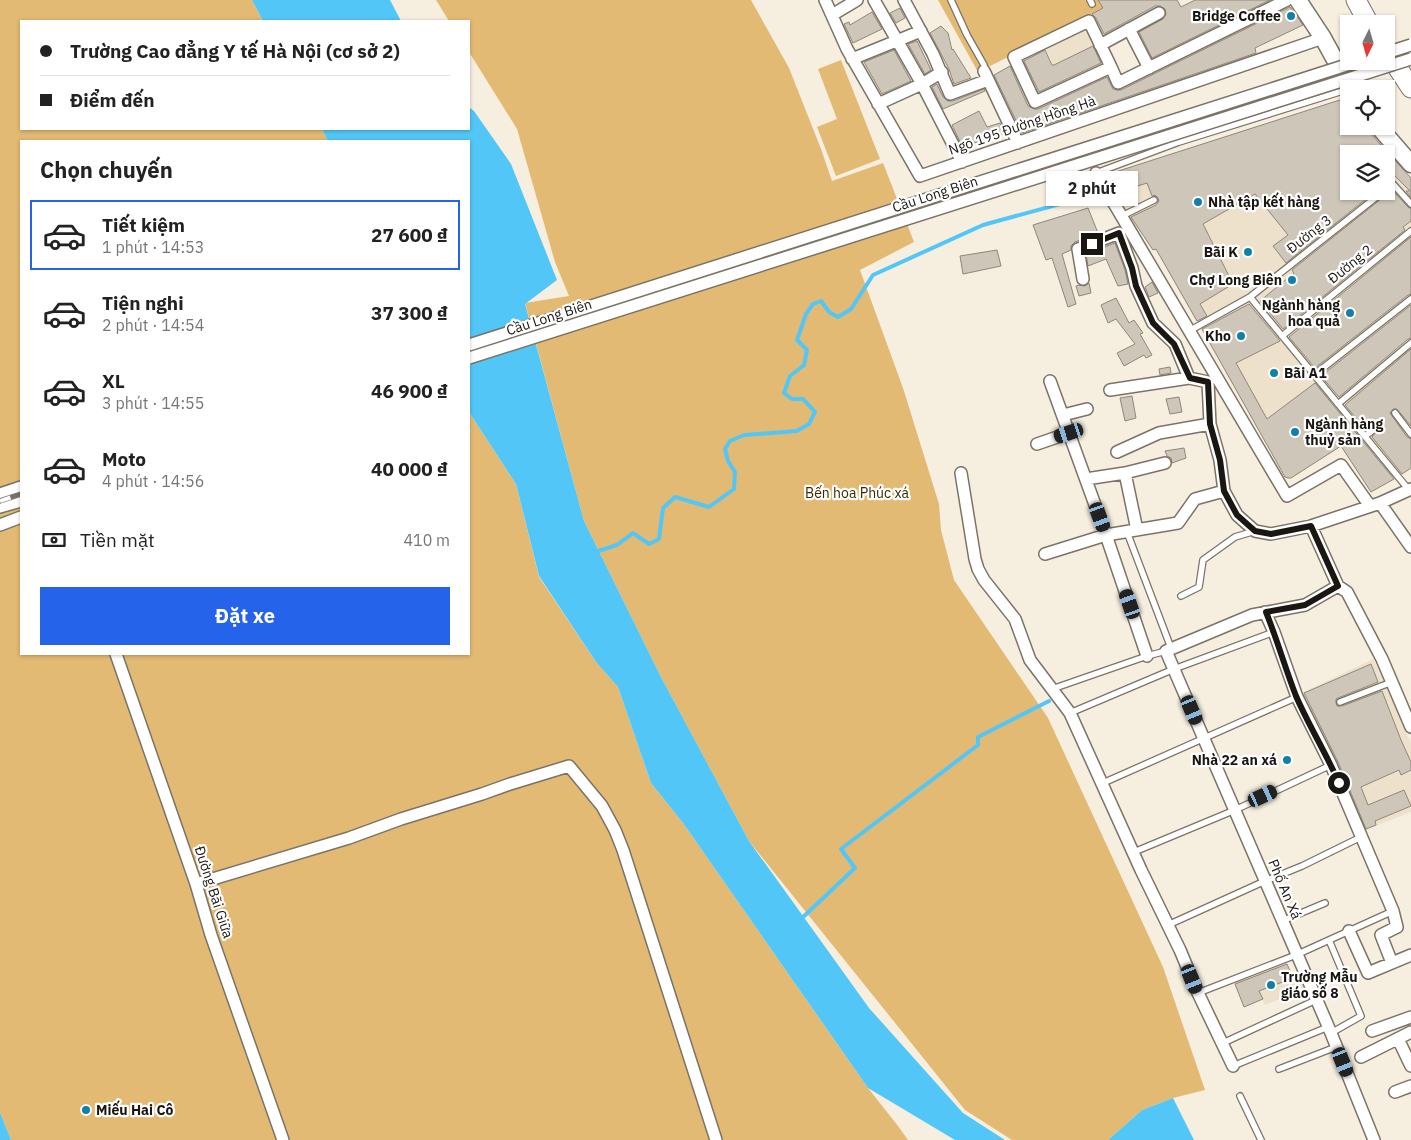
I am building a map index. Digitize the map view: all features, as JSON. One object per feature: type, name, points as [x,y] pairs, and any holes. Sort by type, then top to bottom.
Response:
[{"type":"main road","points":[[1356,0],[1365,15]]},
{"type":"main road","points":[[1395,64],[1411,88]]},
{"type":"street","name":"Ngõ 195 Đường Hồng Hà","points":[[825,0],[852,59],[920,176],[1323,38]]},
{"type":"street","points":[[832,15],[857,0]]},
{"type":"street","points":[[874,0],[922,84],[962,162]]},
{"type":"street","points":[[904,0],[942,72],[950,94],[985,72],[1018,143]]},
{"type":"street","points":[[1111,67],[1035,102],[1014,57],[1089,21],[1111,67],[1118,83],[1287,0]]},
{"type":"street","points":[[1298,0],[1323,38],[1345,80]]},
{"type":"street","points":[[1100,45],[1159,13]]},
{"type":"street","points":[[1129,29],[1149,68]]},
{"type":"street","points":[[852,59],[921,31]]},
{"type":"street","points":[[1395,49],[1411,45]]},
{"type":"street","name":"Cầu Long Biên","points":[[470,358],[1411,59]]},
{"type":"street","name":"Cầu Long Biên","points":[[470,345],[1340,67]]},
{"type":"street","points":[[878,104],[922,84],[942,72]]},
{"type":"street","points":[[1386,135],[1411,164]]},
{"type":"street","points":[[1096,172],[1286,496],[1341,465],[1411,547]]},
{"type":"street","points":[[1083,279],[1078,249],[1119,233],[1132,268],[1136,286],[1153,323],[1174,344],[1190,378]]},
{"type":"street","points":[[1110,390],[1190,378],[1208,382],[1210,424],[1220,460],[1224,491],[1237,515],[1255,531],[1271,534],[1311,526],[1375,504],[1410,489]]},
{"type":"street","points":[[1050,381],[1148,656]]},
{"type":"street","points":[[1062,415],[1087,409]]},
{"type":"street","points":[[1118,452],[1159,434],[1210,424]]},
{"type":"street","points":[[1037,444],[1069,433]]},
{"type":"street","points":[[1086,479],[1125,473],[1165,463]]},
{"type":"street","points":[[961,473],[978,569],[984,580],[1015,619],[1030,660],[1070,713],[1198,993],[1234,1066]]},
{"type":"street","points":[[1125,473],[1132,531]]},
{"type":"street","points":[[0,494],[20,487]]},
{"type":"street","points":[[1045,554],[1106,536],[1178,523],[1195,498],[1224,491]]},
{"type":"street","points":[[0,507],[20,501]]},
{"type":"street","points":[[0,526],[20,517]]},
{"type":"street","points":[[1311,526],[1338,586],[1347,592],[1382,659],[1411,727]]},
{"type":"street","points":[[1168,650],[1252,615],[1305,605],[1338,586]]},
{"type":"street","points":[[1266,612],[1297,696],[1331,765],[1393,911],[1397,927],[1381,935],[1392,963]]},
{"type":"street","name":"Phố An Xá","points":[[1168,650],[1174,669],[1329,1030],[1374,1140]]},
{"type":"street","name":"Đường Bãi Giữa","points":[[116,655],[283,1140]]},
{"type":"street","points":[[196,884],[349,838],[401,819],[569,766],[602,806],[623,850],[716,1140]]},
{"type":"street","points":[[1349,931],[1368,973],[1411,955]]},
{"type":"street","points":[[1372,1031],[1411,1017]]},
{"type":"street","points":[[1361,1057],[1411,1032]]},
{"type":"street","points":[[1398,1039],[1411,1066]]},
{"type":"street","points":[[1395,1092],[1411,1086]]},
{"type":"lane","points":[[950,0],[985,72]]},
{"type":"lane","points":[[1096,172],[1179,142],[1340,92]]},
{"type":"lane","name":"Đường 3","points":[[1395,186],[1411,204]]},
{"type":"lane","points":[[1122,216],[1154,200]]},
{"type":"lane","name":"Đường 3","points":[[1189,332],[1250,297],[1372,200]]},
{"type":"lane","name":"Đường 2","points":[[1282,336],[1411,231]]},
{"type":"lane","points":[[1250,297],[1410,489]]},
{"type":"lane","points":[[1314,375],[1402,309],[1411,299]]},
{"type":"lane","points":[[1338,404],[1411,343]]},
{"type":"lane","points":[[1395,413],[1411,434]]},
{"type":"lane","points":[[1365,436],[1372,431]]},
{"type":"lane","points":[[1052,689],[1168,650],[1132,531]]},
{"type":"lane","points":[[1181,596],[1199,587],[1203,560],[1234,537],[1255,531]]},
{"type":"lane","points":[[1070,713],[1174,669],[1274,632]]},
{"type":"lane","points":[[1340,702],[1392,682]]},
{"type":"lane","points":[[1103,783],[1297,696]]},
{"type":"lane","points":[[1134,852],[1235,810],[1331,765]]},
{"type":"lane","points":[[1168,925],[1302,866],[1362,837]]},
{"type":"lane","points":[[1282,921],[1324,903]]},
{"type":"lane","points":[[1198,993],[1296,955],[1393,911]]},
{"type":"lane","points":[[1234,1066],[1361,1016],[1329,940]]},
{"type":"lane","points":[[1223,1042],[1316,1000]]},
{"type":"lane","points":[[1279,1069],[1336,1047]]},
{"type":"lane","points":[[1240,1096],[1261,1140]]},
{"type":"shaded area","points":[[1088,25],[1107,65],[1064,86],[1044,46]]},
{"type":"shaded area","name":"Chợ Long Biên","points":[[1340,100],[1340,135],[1375,135],[1383,145],[1340,145],[1340,200],[1395,200],[1395,161],[1411,178],[1411,468],[1371,492],[1340,446],[1291,478],[1285,477],[1156,250],[1153,250],[1141,232],[1138,232],[1102,176]]},
{"type":"shaded area","points":[[1373,659],[1386,684],[1411,743],[1411,812],[1361,832],[1302,693]]},
{"type":"shaded area","name":"Trường Mẫu giáo số 8","points":[[1286,961],[1293,978],[1302,974],[1308,988],[1265,1005],[1262,999],[1244,1007],[1234,982]]},
{"type":"green space","points":[[0,0],[252,0],[262,20],[20,20],[20,130],[322,130],[328,140],[20,140],[20,655],[470,655],[470,414],[516,484],[539,577],[596,662],[618,687],[651,783],[683,823],[868,1088],[908,1140],[11,1140],[0,1112]]},
{"type":"green space","name":"Bến hoa Phúc xá","points":[[436,0],[751,0],[789,68],[832,181],[883,163],[914,242],[860,270],[903,388],[939,504],[941,530],[954,580],[1048,718],[1163,967],[1205,1090],[1173,1098],[1142,1110],[1108,1140],[1012,1140],[965,1110],[749,841],[661,677],[584,521],[525,303],[569,296],[555,262],[517,129],[470,54],[470,20],[448,20]]},
{"type":"green space","points":[[938,0],[1119,0],[978,72]]},
{"type":"green space","points":[[841,60],[880,159],[836,176],[817,127],[837,119],[818,69]]},
{"type":"water","points":[[252,0],[390,0],[400,20],[262,20]]},
{"type":"water","points":[[470,108],[511,164],[557,280],[525,304],[584,521],[661,677],[749,841],[869,1008],[963,1113],[1005,1140],[955,1140],[868,1088],[683,823],[651,783],[618,687],[596,662],[539,576],[516,484],[470,414],[470,140],[328,140],[322,130],[470,130]]},
{"type":"water","points":[[1173,1098],[1194,1140],[1108,1140],[1142,1110]]},
{"type":"water","points":[[0,1112],[11,1140],[0,1140]]},
{"type":"building","points":[[1098,0],[1177,0],[1181,7],[1195,0],[1270,0],[1152,58],[1139,32],[1163,19],[1166,14],[1165,9],[1155,6],[1104,34],[1092,14],[1103,8]]},
{"type":"building","points":[[1290,7],[1303,25],[1255,48],[1256,53],[1022,133],[994,75],[1010,66],[1028,106],[1034,109],[1038,109],[1107,77],[1113,89],[1121,90]]},
{"type":"building","points":[[900,8],[905,18],[896,23],[890,13]]},
{"type":"building","points":[[872,12],[882,29],[853,43],[844,24],[849,22],[850,25]]},
{"type":"building","points":[[941,26],[948,33],[952,50],[971,78],[954,84],[949,69],[930,33]]},
{"type":"building","points":[[917,41],[931,70],[925,74],[908,44]]},
{"type":"building","points":[[1093,46],[1101,63],[1039,92],[1024,61],[1045,50],[1052,65],[1054,65]]},
{"type":"building","points":[[894,50],[911,81],[882,94],[864,62]]},
{"type":"building","points":[[937,84],[943,97],[948,101],[953,101],[984,89],[985,91],[943,109],[932,87]]},
{"type":"building","name":"Nhà tập kết hàng","points":[[1340,100],[1340,135],[1372,135],[1381,145],[1340,145],[1340,200],[1365,200],[1286,263],[1273,246],[1288,235],[1255,194],[1203,224],[1233,284],[1200,304],[1207,316],[1197,321],[1156,249],[1153,250],[1131,217],[1156,205],[1159,201],[1158,198],[1155,195],[1152,196],[1147,183],[1116,193],[1106,175]]},
{"type":"building","points":[[979,111],[987,127],[1000,123],[1005,133],[963,148],[952,125]]},
{"type":"building","name":"Nhà tập kết hàng","points":[[1395,160],[1411,178],[1411,197],[1406,191],[1410,191],[1395,176]]},
{"type":"building","name":"Ngành hàng hoa quả","points":[[1395,193],[1411,209],[1411,221],[1403,227],[1405,230],[1283,329],[1260,301],[1294,273],[1292,270],[1380,200],[1395,200]]},
{"type":"building","points":[[1088,208],[1098,233],[1075,242],[1071,246],[1071,250],[1062,254],[1076,304],[1068,307],[1052,258],[1046,260],[1033,225]]},
{"type":"building","name":"Ngành hàng hoa quả","points":[[1411,237],[1411,294],[1315,368],[1289,337]]},
{"type":"building","points":[[1115,243],[1128,284],[1118,286],[1106,259],[1088,266],[1086,254]]},
{"type":"building","points":[[997,250],[1001,266],[963,274],[960,256]]},
{"type":"building","points":[[1152,282],[1158,293],[1149,297],[1145,287]]},
{"type":"building","points":[[1089,283],[1091,293],[1079,296],[1076,286],[1085,286]]},
{"type":"building","points":[[1116,298],[1129,323],[1134,320],[1143,333],[1140,334],[1152,355],[1146,358],[1144,355],[1124,366],[1117,353],[1135,344],[1116,319],[1108,323],[1101,305]]},
{"type":"building","points":[[1249,304],[1280,341],[1236,363],[1267,419],[1315,383],[1394,479],[1371,492],[1341,446],[1291,478],[1285,477],[1202,329]]},
{"type":"building","points":[[1411,305],[1411,338],[1339,397],[1321,376]]},
{"type":"building","points":[[1411,349],[1411,426],[1397,409],[1393,409],[1390,413],[1407,437],[1411,439],[1411,468],[1402,474],[1372,437],[1376,432],[1375,428],[1371,426],[1366,430],[1345,405]]},
{"type":"building","points":[[1170,367],[1171,373],[1160,375],[1159,369]]},
{"type":"building","points":[[1132,396],[1136,418],[1125,421],[1120,398]]},
{"type":"building","points":[[1179,397],[1182,412],[1170,414],[1166,399]]},
{"type":"building","points":[[1184,448],[1186,458],[1172,463],[1171,458],[1167,456],[1165,451]]},
{"type":"building","points":[[1371,664],[1378,682],[1336,699],[1336,703],[1337,706],[1342,706],[1382,691],[1411,762],[1411,770],[1401,775],[1399,770],[1361,787],[1368,805],[1404,790],[1411,806],[1375,821],[1376,825],[1366,829],[1338,762],[1304,693]]},
{"type":"building","points":[[1287,964],[1293,978],[1259,991],[1263,999],[1244,1007],[1235,984]]},
{"type":"waterway","points":[[595,552],[617,545],[633,533],[649,544],[659,539],[663,508],[675,497],[709,507],[734,489],[735,472],[728,461],[725,449],[730,441],[744,435],[797,431],[809,424],[815,412],[803,399],[792,399],[784,393],[790,376],[804,365],[807,350],[797,340],[806,314],[813,304],[821,301],[829,312],[838,317],[851,309],[873,275],[983,225],[1089,196]]},
{"type":"waterway","points":[[801,919],[855,868],[841,849],[978,745],[978,737],[1049,701]]},
{"type":"railway","points":[[1395,57],[1411,52]]},
{"type":"railway","points":[[470,352],[1353,70]]},
{"type":"railway","points":[[0,501],[20,494]]},
{"type":"place","name":"Bridge Coffee","points":[[1291,16]]},
{"type":"place","name":"Nhà tập kết hàng","points":[[1198,202]]},
{"type":"place","name":"Bãi K","points":[[1248,252]]},
{"type":"place","name":"Chợ Long Biên","points":[[1292,280]]},
{"type":"place","name":"Ngành hàng hoa quả","points":[[1350,313]]},
{"type":"place","name":"Kho","points":[[1241,336]]},
{"type":"place","name":"Bãi A1","points":[[1274,373]]},
{"type":"place","name":"Ngành hàng thuỷ sản","points":[[1295,432]]},
{"type":"place","name":"Nhà 22 an xá","points":[[1287,760]]},
{"type":"place","name":"Trường Mẫu giáo số 8","points":[[1271,985]]},
{"type":"place","name":"Miếu Hai Cô","points":[[86,1110]]},
{"type":"route","points":[[1092,244],[1119,233],[1132,268],[1136,286],[1153,323],[1174,344],[1190,378],[1208,382],[1210,424],[1220,460],[1224,491],[1237,515],[1255,531],[1271,534],[1311,526],[1338,586],[1305,605],[1266,612],[1297,696],[1339,783]]}]
